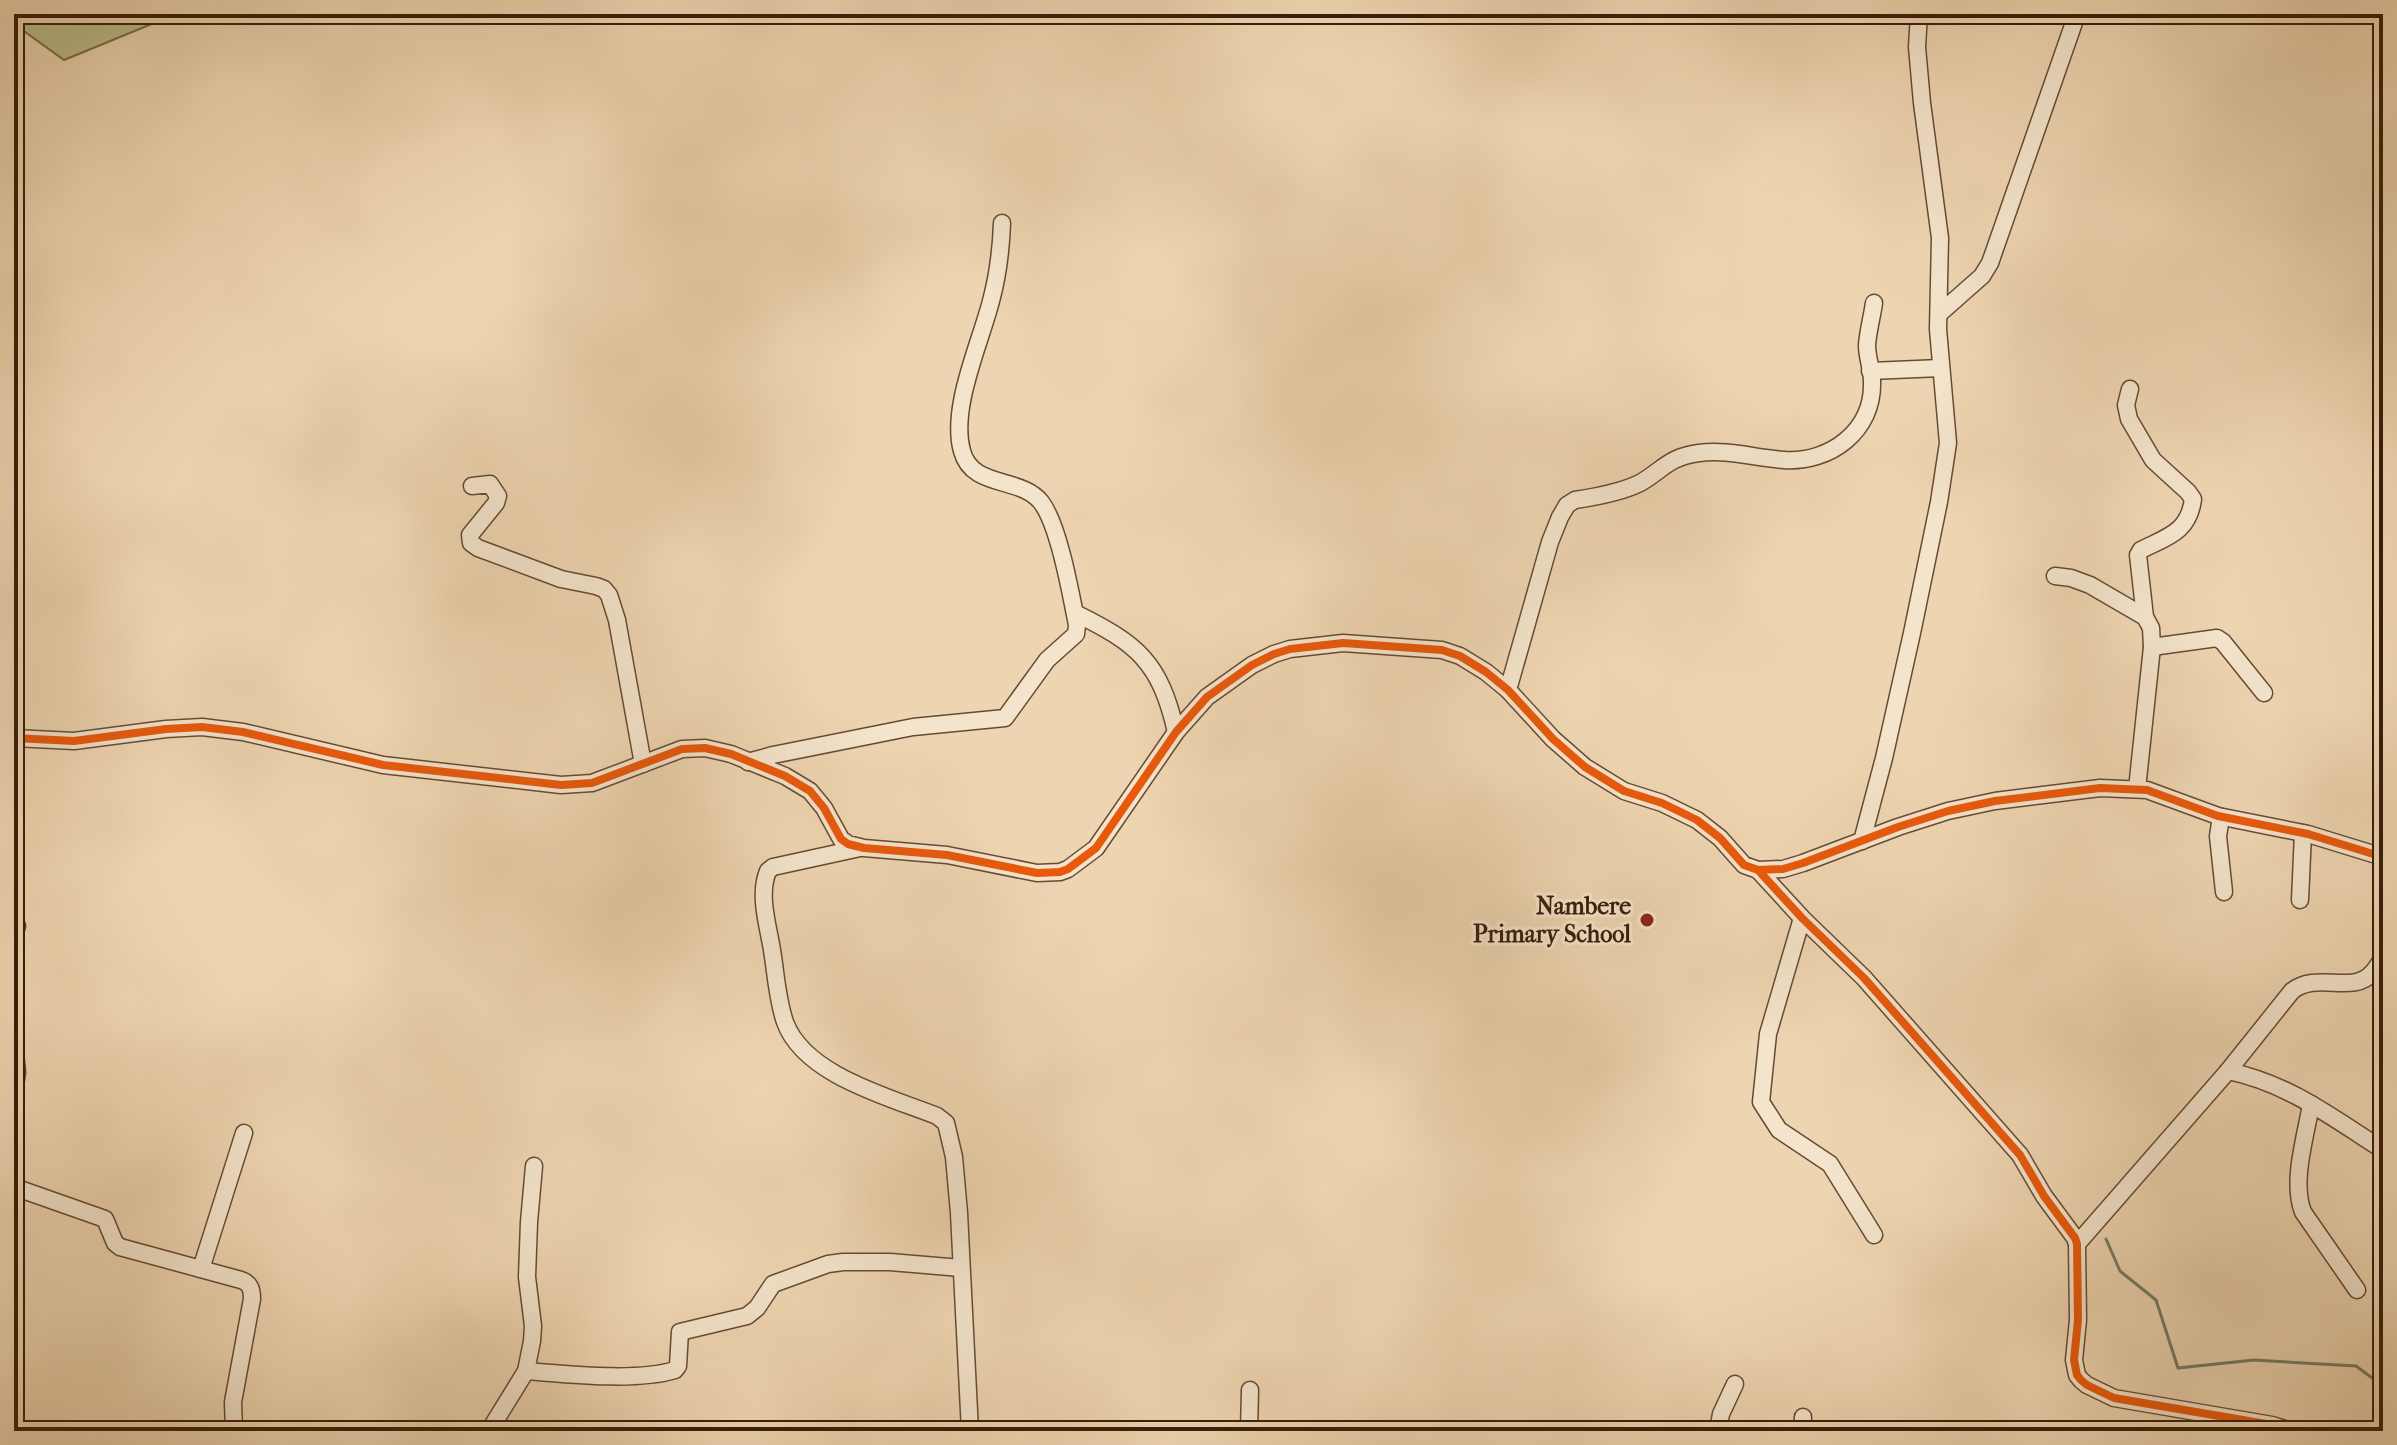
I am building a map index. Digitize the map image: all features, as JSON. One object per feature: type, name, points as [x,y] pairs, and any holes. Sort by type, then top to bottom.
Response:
[{"type":"street","points":[[1862,841],[1909,647],[1948,443],[1941,368],[1940,238],[1922,103],[1917,47],[1919,14]]},
{"type":"street","points":[[1939,314],[1982,276],[1990,263],[2077,14]]},
{"type":"street","points":[[748,762],[913,727],[1005,718],[1047,660],[1076,634],[1075,613],[1059,543],[1040,501],[1016,487],[991,480],[975,471],[966,462],[961,449],[965,385],[995,285],[1002,223]]},
{"type":"street","points":[[1508,690],[1550,542],[1567,505],[1575,500],[1636,485],[1673,459],[1693,453],[1720,452],[1782,460],[1828,454],[1843,445],[1856,433],[1866,415],[1872,392],[1867,340],[1874,303]]},
{"type":"street","points":[[1870,371],[1941,368]]},
{"type":"street","points":[[2130,389],[2126,410],[2129,419],[2153,460],[2193,499],[2182,528],[2141,550],[2138,555],[2145,617],[2151,628],[2152,647],[2137,789]]},
{"type":"street","points":[[472,486],[490,484],[498,496],[496,503],[470,535],[471,543],[561,579],[604,589],[609,595],[617,620],[643,764]]},
{"type":"street","points":[[2055,576],[2090,585],[2145,617]]},
{"type":"street","points":[[1075,613],[1110,630],[1149,663],[1160,679],[1176,732]]},
{"type":"street","points":[[2152,647],[2217,638],[2264,693]]},
{"type":"street","points":[[14,738],[74,741],[202,727],[256,735],[383,765],[561,785],[592,783],[682,749],[705,748],[731,754],[785,776],[810,791],[824,808],[841,839],[848,844],[947,855],[1037,873],[1060,872],[1096,848],[1176,732],[1207,697],[1263,659],[1290,649],[1343,643],[1442,650],[1460,656],[1508,690],[1553,739],[1585,767],[1624,791],[1662,803],[1697,820],[1720,838],[1744,865],[1758,870],[1783,869],[1948,811],[1995,801],[2100,788],[2137,789],[2160,794],[2221,817],[2303,833],[2383,857]]},
{"type":"street","points":[[2221,817],[2218,836],[2224,892]]},
{"type":"street","points":[[2300,900],[2303,833]]},
{"type":"street","points":[[864,848],[773,867],[768,871],[764,897],[781,1006],[789,1031],[814,1061],[856,1085],[937,1116],[946,1123],[954,1157],[970,1431]]},
{"type":"street","points":[[1758,870],[1864,978],[2020,1155],[2077,1244],[2078,1320],[2074,1360],[2077,1375],[2087,1385],[2114,1398],[2272,1425],[2291,1431]]},
{"type":"street","points":[[1802,918],[1768,1034],[1761,1102],[1779,1130],[1830,1164],[1874,1235]]},
{"type":"street","points":[[2077,1244],[2228,1071],[2292,991],[2309,982],[2364,980],[2373,973],[2383,957]]},
{"type":"street","points":[[14,1045],[17,1072],[14,1093]]},
{"type":"street","points":[[2228,1071],[2269,1081],[2298,1095],[2380,1148]]},
{"type":"street","points":[[2311,1104],[2298,1180],[2299,1201],[2303,1212],[2357,1290]]},
{"type":"street","points":[[201,1269],[244,1133]]},
{"type":"street","points":[[489,1431],[526,1371],[533,1333],[527,1277],[534,1166]]},
{"type":"street","points":[[14,1187],[105,1219],[115,1243],[120,1247],[248,1284],[252,1293],[233,1402],[234,1431]]},
{"type":"street","points":[[526,1371],[590,1376],[675,1370],[678,1366],[680,1332],[747,1316],[757,1308],[773,1284],[828,1264],[890,1262],[961,1268]]},
{"type":"street","points":[[1718,1431],[1721,1414],[1735,1384]]},
{"type":"street","points":[[1249,1431],[1250,1390]]},
{"type":"green space","points":[[14,14],[176,14],[64,60],[14,24]]},
{"type":"waterway","points":[[2106,1239],[2120,1271],[2156,1300],[2178,1368],[2254,1360],[2356,1366],[2383,1386]]},
{"type":"cycle path","points":[[14,738],[74,741],[202,727],[243,732],[383,765],[561,785],[592,783],[682,749],[705,748],[731,754],[785,776],[810,791],[824,808],[841,839],[848,844],[947,855],[1037,873],[1060,872],[1096,848],[1176,732],[1207,697],[1252,665],[1274,654],[1290,649],[1343,643],[1442,650],[1460,656],[1508,690],[1553,739],[1585,767],[1624,791],[1662,803],[1697,820],[1720,838],[1744,865],[1758,870],[1783,869],[1803,863],[1948,811],[1995,801],[2100,788],[2147,790],[2218,816],[2308,834],[2383,857]]},
{"type":"cycle path","points":[[1758,870],[1864,978],[2020,1155],[2044,1196],[2075,1238],[2078,1320],[2074,1360],[2081,1380],[2114,1398],[2272,1425],[2291,1431]]},
{"type":"place","name":"Nambere Primary School","points":[[1647,920]]}]
